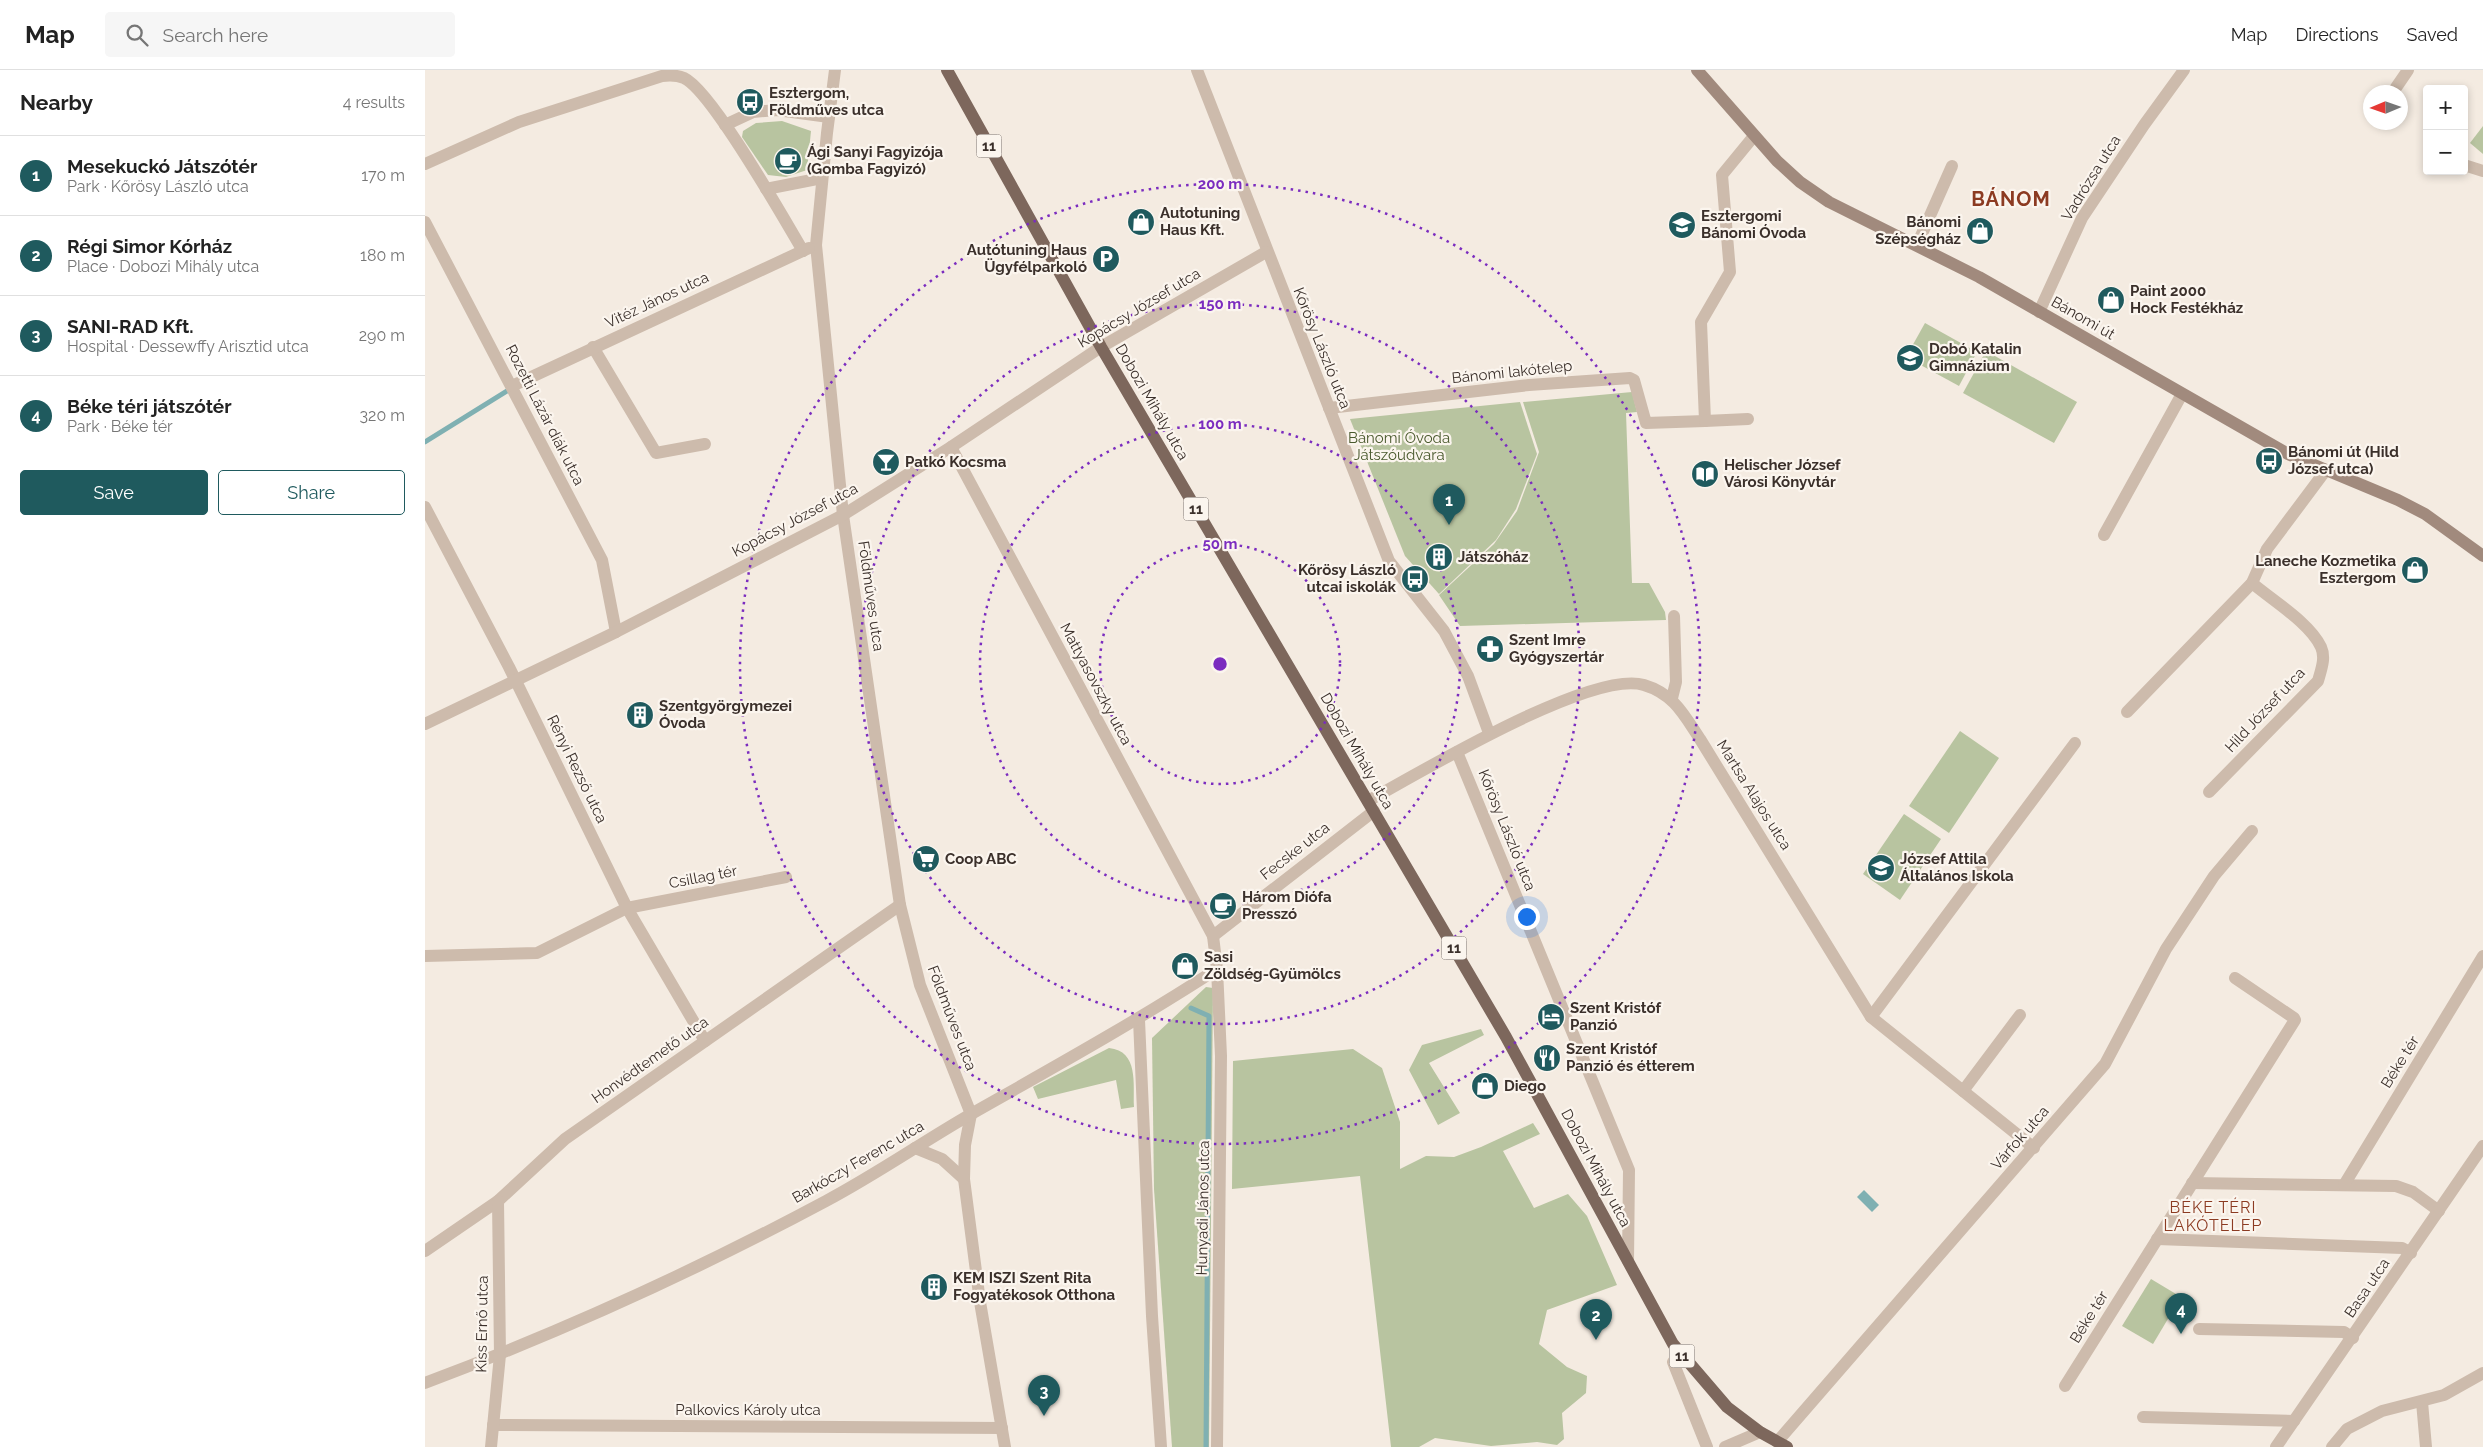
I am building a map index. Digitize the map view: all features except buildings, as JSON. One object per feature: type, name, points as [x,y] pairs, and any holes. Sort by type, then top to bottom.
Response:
[{"type":"main road","name":"Dobozi Mihály utca","points":[[947,70],[1101,347],[1534,1086],[1673,1344],[1727,1407],[1759,1432]]},
{"type":"main road","name":"Bánomi út","points":[[1697,70],[1754,136],[1800,182],[1829,202],[1979,277],[2288,454],[2399,500],[2425,514],[2483,556]]},
{"type":"main road","name":"11","points":[[1759,1432],[1782,1444]]},
{"type":"street","name":"Földműves utca","points":[[835,70],[816,245],[843,515],[900,906],[920,985],[971,1114]]},
{"type":"street","name":"Kőrösy László utca","points":[[1197,70],[1389,562],[1444,631],[1468,676],[1489,734]]},
{"type":"street","name":"Vadrózsa utca","points":[[2039,312],[2082,218],[2144,125],[2184,70]]},
{"type":"street","points":[[2398,85],[2408,70]]},
{"type":"street","points":[[425,164],[537,116],[662,76],[674,75],[685,78],[698,89],[725,125],[803,251]]},
{"type":"street","points":[[725,125],[753,112],[777,110],[829,117]]},
{"type":"street","points":[[1748,419],[1705,421],[1701,322],[1730,272],[1722,175],[1754,136]]},
{"type":"street","points":[[1917,245],[1952,166]]},
{"type":"street","points":[[2468,166],[2483,171]]},
{"type":"street","points":[[766,189],[822,178]]},
{"type":"street","name":"Rozetti Lázár diák utca","points":[[425,222],[601,560],[616,632]]},
{"type":"street","name":"Vitéz János utca","points":[[512,386],[816,245]]},
{"type":"street","name":"Kopácsy József utca","points":[[425,724],[616,632],[843,515],[951,447],[1101,347],[1267,252]]},
{"type":"street","points":[[593,347],[656,453],[705,444]]},
{"type":"street","name":"Bánomi lakótelep","points":[[1329,408],[1529,385],[1630,378],[1634,380],[1646,423],[1705,421]]},
{"type":"street","points":[[2104,534],[2182,394]]},
{"type":"street","name":"Mattyasovszky utca","points":[[951,447],[1213,936]]},
{"type":"street","points":[[2127,712],[2252,583],[2267,549],[2326,470]]},
{"type":"street","name":"Rényi Rezső utca","points":[[425,507],[516,681],[627,908],[705,1041]]},
{"type":"street","name":"Hild József utca","points":[[2209,792],[2318,681],[2323,663],[2321,648],[2311,632],[2252,583]]},
{"type":"street","points":[[1672,698],[1676,682],[1674,616]]},
{"type":"street","name":"Martsa Alajos utca","points":[[1371,806],[1489,734],[1597,688],[1616,683],[1630,682],[1645,685],[1672,698],[1700,739],[1871,1017],[2034,1148]]},
{"type":"street","points":[[1871,1017],[2075,743]]},
{"type":"street","name":"Kőrösy László utca","points":[[1457,752],[1629,1170],[1628,1261]]},
{"type":"street","name":"Fecske utca","points":[[1213,936],[1371,806]]},
{"type":"street","name":"Várfok utca","points":[[1782,1444],[2105,1064],[2167,949],[2215,876],[2252,831]]},
{"type":"street","name":"Csillag tér","points":[[425,956],[537,953],[627,908],[786,877]]},
{"type":"street","name":"Honvédtemető utca","points":[[425,1251],[498,1201],[565,1139],[900,906]]},
{"type":"street","name":"Hunyadi János utca","points":[[1213,936],[1217,969],[1221,1066],[1217,1447]]},
{"type":"street","name":"Béke tér","points":[[2344,1185],[2483,956]]},
{"type":"street","name":"Barkóczy Ferenc utca","points":[[425,1383],[501,1354],[681,1275],[828,1200],[971,1114],[1139,1020],[1217,969]]},
{"type":"street","name":"Béke tér","points":[[2065,1386],[2295,1020],[2295,1018],[2235,978]]},
{"type":"street","points":[[1963,1091],[2021,1015]]},
{"type":"street","points":[[1139,1020],[1152,1316],[1161,1447]]},
{"type":"street","points":[[971,1114],[965,1145],[963,1179],[980,1302],[1005,1447]]},
{"type":"street","name":"Basa utca","points":[[2276,1447],[2411,1254],[2483,1146]]},
{"type":"street","points":[[915,1148],[942,1158],[963,1179]]},
{"type":"street","points":[[2192,1183],[2396,1186],[2413,1192],[2439,1210]]},
{"type":"street","name":"Kiss Ernő utca","points":[[491,1447],[501,1354],[498,1201]]},
{"type":"street","points":[[2157,1239],[2402,1248],[2411,1254]]},
{"type":"street","points":[[2199,1328],[2344,1332],[2353,1338]]},
{"type":"street","points":[[1673,1362],[1707,1447]]},
{"type":"street","points":[[2332,1447],[2347,1429],[2382,1411],[2444,1395],[2483,1373]]},
{"type":"street","points":[[2422,1402],[2426,1447]]},
{"type":"street","points":[[2143,1417],[2294,1421]]},
{"type":"street","name":"Palkovics Károly utca","points":[[493,1425],[1002,1428]]},
{"type":"street","points":[[1725,1447],[1759,1432]]},
{"type":"green space","points":[[782,121],[811,131],[807,170],[786,177],[768,175],[742,137],[743,131],[756,123]]},
{"type":"green space","points":[[2483,126],[2483,154],[2470,143]]},
{"type":"green space","points":[[1925,323],[1977,352],[1959,386],[1906,357]]},
{"type":"green space","points":[[1986,351],[2077,402],[2054,443],[1963,393]]},
{"type":"green space","points":[[1632,392],[1637,412],[1626,413],[1632,583],[1649,583],[1665,612],[1666,620],[1460,626],[1439,595],[1494,544],[1517,511],[1539,452],[1523,402]]},
{"type":"green space","name":"Bánomi Óvoda Játszóudvara","points":[[1520,402],[1537,454],[1516,509],[1496,540],[1439,594],[1405,556],[1350,419]]},
{"type":"green space","points":[[1960,731],[1999,758],[1949,833],[1909,806]]},
{"type":"green space","points":[[1904,814],[1941,839],[1900,900],[1863,874]]},
{"type":"green space","points":[[1206,987],[1213,988],[1209,1447],[1172,1447],[1154,1189],[1152,1038]]},
{"type":"green space","points":[[1481,1029],[1484,1035],[1429,1063],[1460,1113],[1438,1125],[1409,1070],[1422,1045]]},
{"type":"green space","points":[[1109,1048],[1119,1050],[1130,1062],[1134,1079],[1134,1107],[1121,1109],[1116,1080],[1038,1099],[1033,1087]]},
{"type":"green space","points":[[1353,1049],[1382,1068],[1400,1122],[1400,1169],[1426,1156],[1454,1157],[1533,1123],[1540,1134],[1503,1151],[1534,1208],[1568,1194],[1587,1216],[1617,1285],[1547,1310],[1539,1344],[1567,1367],[1587,1376],[1586,1393],[1562,1413],[1564,1439],[1557,1445],[1537,1442],[1491,1446],[1435,1438],[1419,1447],[1391,1447],[1360,1176],[1232,1189],[1233,1061]]},
{"type":"green space","points":[[2151,1279],[2181,1297],[2153,1344],[2122,1326]]},
{"type":"water","points":[[1864,1190],[1879,1205],[1872,1212],[1857,1197]]},
{"type":"waterway","points":[[425,442],[510,389]]},
{"type":"waterway","points":[[1191,1008],[1209,1016],[1206,1447]]},
{"type":"place","name":"Esztergom, Földműves utca","points":[[750,102]]},
{"type":"place","name":"Ági Sanyi Fagyizója (Gomba Fagyizó)","points":[[788,161]]},
{"type":"place","name":"Autotuning Haus Kft.","points":[[1141,222]]},
{"type":"place","name":"Esztergomi Bánomi Óvoda","points":[[1682,225]]},
{"type":"place","name":"Bánomi Szépségház","points":[[1980,231]]},
{"type":"place","name":"Autótuning Haus Ügyfélparkoló","points":[[1106,259]]},
{"type":"place","name":"Paint 2000 Hock Festékház","points":[[2111,300]]},
{"type":"place","name":"Dobó Katalin Gimnázium","points":[[1910,358]]},
{"type":"place","name":"Bánomi út (Hild József utca)","points":[[2269,461]]},
{"type":"place","name":"Patkó Kocsma","points":[[886,462]]},
{"type":"place","name":"Helischer József Városi Könyvtár","points":[[1705,474]]},
{"type":"place","name":"Mesekuckó Játszótér","points":[[1449,525]]},
{"type":"place","name":"Játszóház","points":[[1439,557]]},
{"type":"place","name":"Laneche Kozmetika Esztergom","points":[[2415,570]]},
{"type":"place","name":"Kőrösy László utcai iskolák","points":[[1415,579]]},
{"type":"place","name":"Szent Imre Gyógyszertár","points":[[1490,649]]},
{"type":"place","name":"Szentgyörgymezei Óvoda","points":[[640,715]]},
{"type":"place","name":"Coop ABC","points":[[926,859]]},
{"type":"place","name":"József Attila Általános Iskola","points":[[1881,868]]},
{"type":"place","name":"Három Diófa Presszó","points":[[1223,906]]},
{"type":"place","name":"Sasi Zöldség-Gyümölcs","points":[[1185,966]]},
{"type":"place","name":"Szent Kristóf Panzió","points":[[1551,1017]]},
{"type":"place","name":"Szent Kristóf Panzió és étterem","points":[[1547,1058]]},
{"type":"place","name":"Diego","points":[[1485,1086]]},
{"type":"place","name":"KEM ISZI Szent Rita Fogyatékosok Otthona","points":[[934,1287]]},
{"type":"place","name":"Béke téri játszótér","points":[[2181,1334]]},
{"type":"place","name":"Régi Simor Kórház","points":[[1596,1340]]},
{"type":"place","name":"SANI-RAD Kft.","points":[[1044,1416]]},
{"type":"district","name":"BÁNOM","points":[[2011,199]]},
{"type":"district","name":"BÉKE TÉRI LAKÓTELEP","points":[[2213,1216]]}]
